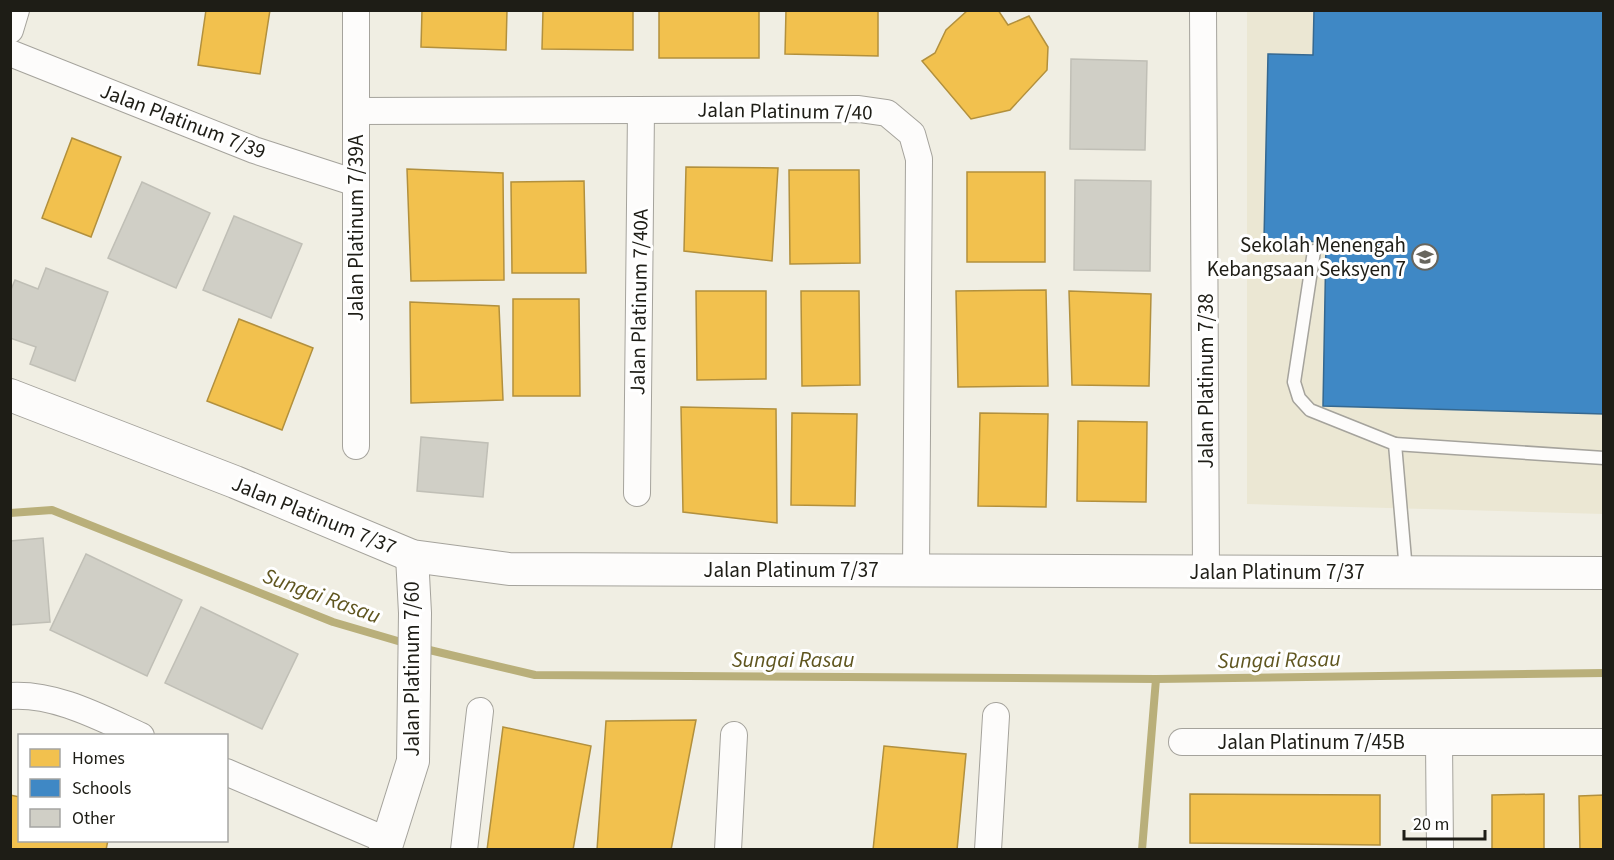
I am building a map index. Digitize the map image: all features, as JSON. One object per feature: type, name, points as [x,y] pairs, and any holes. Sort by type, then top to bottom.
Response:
[{"type":"street","points":[[10,30],[16,10]]},
{"type":"street","name":"Jalan Platinum 7/39A","points":[[356,10],[356,446]]},
{"type":"street","name":"Jalan Platinum 7/38","points":[[1203,10],[1206,572]]},
{"type":"street","name":"Jalan Platinum 7/39","points":[[10,53],[254,150],[356,183]]},
{"type":"street","name":"Jalan Platinum 7/40","points":[[356,111],[859,109],[887,112],[912,135],[919,159],[916,571]]},
{"type":"street","name":"Jalan Platinum 7/40A","points":[[637,493],[641,110]]},
{"type":"street","name":"Jalan Platinum 7/37","points":[[10,395],[235,482],[412,556],[509,569],[1604,573]]},
{"type":"street","name":"Jalan Platinum 7/60","points":[[387,845],[413,761],[412,685],[415,613],[412,556]]},
{"type":"street","points":[[10,696],[24,695],[70,705],[139,734]]},
{"type":"street","points":[[464,849],[480,711]]},
{"type":"street","points":[[988,849],[996,716]]},
{"type":"street","points":[[728,849],[734,735]]},
{"type":"street","name":"Jalan Platinum 7/45B","points":[[1182,742],[1604,742]]},
{"type":"street","points":[[1439,742],[1440,849]]},
{"type":"street","points":[[228,773],[387,845]]},
{"type":"lane","points":[[1314,251],[1294,382],[1299,398],[1310,410],[1395,444],[1604,458]]},
{"type":"lane","points":[[1395,444],[1406,573]]},
{"type":"shaded area","name":"Sekolah Menengah Kebangsaan Seksyen 7","points":[[1247,11],[1603,11],[1603,514],[1247,504]]},
{"type":"building: Homes","points":[[206,10],[270,10],[260,74],[198,65]]},
{"type":"building: Homes","points":[[422,10],[507,10],[506,50],[421,47]]},
{"type":"building: Homes","points":[[543,10],[633,10],[633,50],[542,49]]},
{"type":"building: Homes","points":[[659,10],[759,10],[759,58],[659,58]]},
{"type":"building: Homes","points":[[786,10],[878,10],[878,56],[785,54]]},
{"type":"building: Homes","points":[[968,10],[998,10],[1008,25],[1029,16],[1048,47],[1047,70],[1010,110],[971,119],[922,61],[935,53],[946,30]]},
{"type":"building: Homes","points":[[72,138],[121,157],[91,237],[42,218]]},
{"type":"building: Homes","points":[[686,167],[778,168],[772,261],[684,251]]},
{"type":"building: Homes","points":[[407,169],[503,173],[504,280],[411,281]]},
{"type":"building: Homes","points":[[789,170],[859,170],[860,263],[790,264]]},
{"type":"building: Homes","points":[[967,172],[1045,172],[1045,262],[967,262]]},
{"type":"building: Homes","points":[[584,181],[586,273],[512,273],[511,182]]},
{"type":"building: Homes","points":[[1046,290],[1048,386],[958,387],[956,291]]},
{"type":"building: Homes","points":[[696,291],[766,291],[766,379],[697,380]]},
{"type":"building: Homes","points":[[801,291],[859,291],[860,385],[802,386]]},
{"type":"building: Homes","points":[[1069,291],[1151,294],[1149,386],[1072,385]]},
{"type":"building: Homes","points":[[513,299],[579,299],[580,396],[513,396]]},
{"type":"building: Homes","points":[[410,302],[499,306],[503,400],[411,403]]},
{"type":"building: Homes","points":[[239,319],[313,348],[282,430],[207,401]]},
{"type":"building: Homes","points":[[681,407],[776,409],[777,523],[683,512]]},
{"type":"building: Homes","points":[[792,413],[857,414],[855,506],[791,505]]},
{"type":"building: Homes","points":[[980,413],[1048,414],[1046,507],[978,506]]},
{"type":"building: Homes","points":[[1078,421],[1147,422],[1146,502],[1077,501]]},
{"type":"building: Homes","points":[[696,720],[671,850],[597,850],[606,721]]},
{"type":"building: Homes","points":[[503,727],[591,746],[573,850],[487,850]]},
{"type":"building: Homes","points":[[884,746],[966,754],[957,850],[873,850]]},
{"type":"building: Homes","points":[[1190,794],[1380,795],[1380,845],[1190,843]]},
{"type":"building: Homes","points":[[1544,794],[1544,850],[1492,850],[1492,795]]},
{"type":"building: Homes","points":[[10,795],[18,797],[18,842],[108,842],[106,850],[10,850]]},
{"type":"building: Homes","points":[[1604,795],[1604,850],[1580,850],[1579,796]]},
{"type":"building: Schools","name":"Sekolah Menengah Kebangsaan Seksyen 7","points":[[1314,10],[1604,10],[1604,414],[1323,406],[1326,242],[1264,240],[1268,54],[1313,55]]},
{"type":"building: Other","points":[[1071,59],[1147,61],[1145,150],[1070,149]]},
{"type":"building: Other","points":[[1075,180],[1151,181],[1150,271],[1074,270]]},
{"type":"building: Other","points":[[142,182],[210,213],[176,288],[108,258]]},
{"type":"building: Other","points":[[234,216],[302,244],[271,318],[203,290]]},
{"type":"building: Other","points":[[46,268],[108,292],[75,381],[30,364],[36,347],[10,338],[10,292],[15,280],[38,289]]},
{"type":"building: Other","points":[[421,437],[488,443],[483,497],[417,491]]},
{"type":"building: Other","points":[[43,538],[50,622],[10,625],[10,541]]},
{"type":"building: Other","points":[[86,554],[182,600],[147,676],[50,630]]},
{"type":"building: Other","points":[[201,607],[298,654],[262,729],[165,683]]},
{"type":"waterway","name":"Sungai Rasau","points":[[10,513],[52,510],[333,622],[408,644]]},
{"type":"waterway","name":"Sungai Rasau","points":[[421,648],[535,675],[1156,679],[1604,673]]},
{"type":"waterway","points":[[1142,850],[1156,679]]},
{"type":"place","name":"Sekolah Menengah Kebangsaan Seksyen 7","points":[[1425,257]]}]
